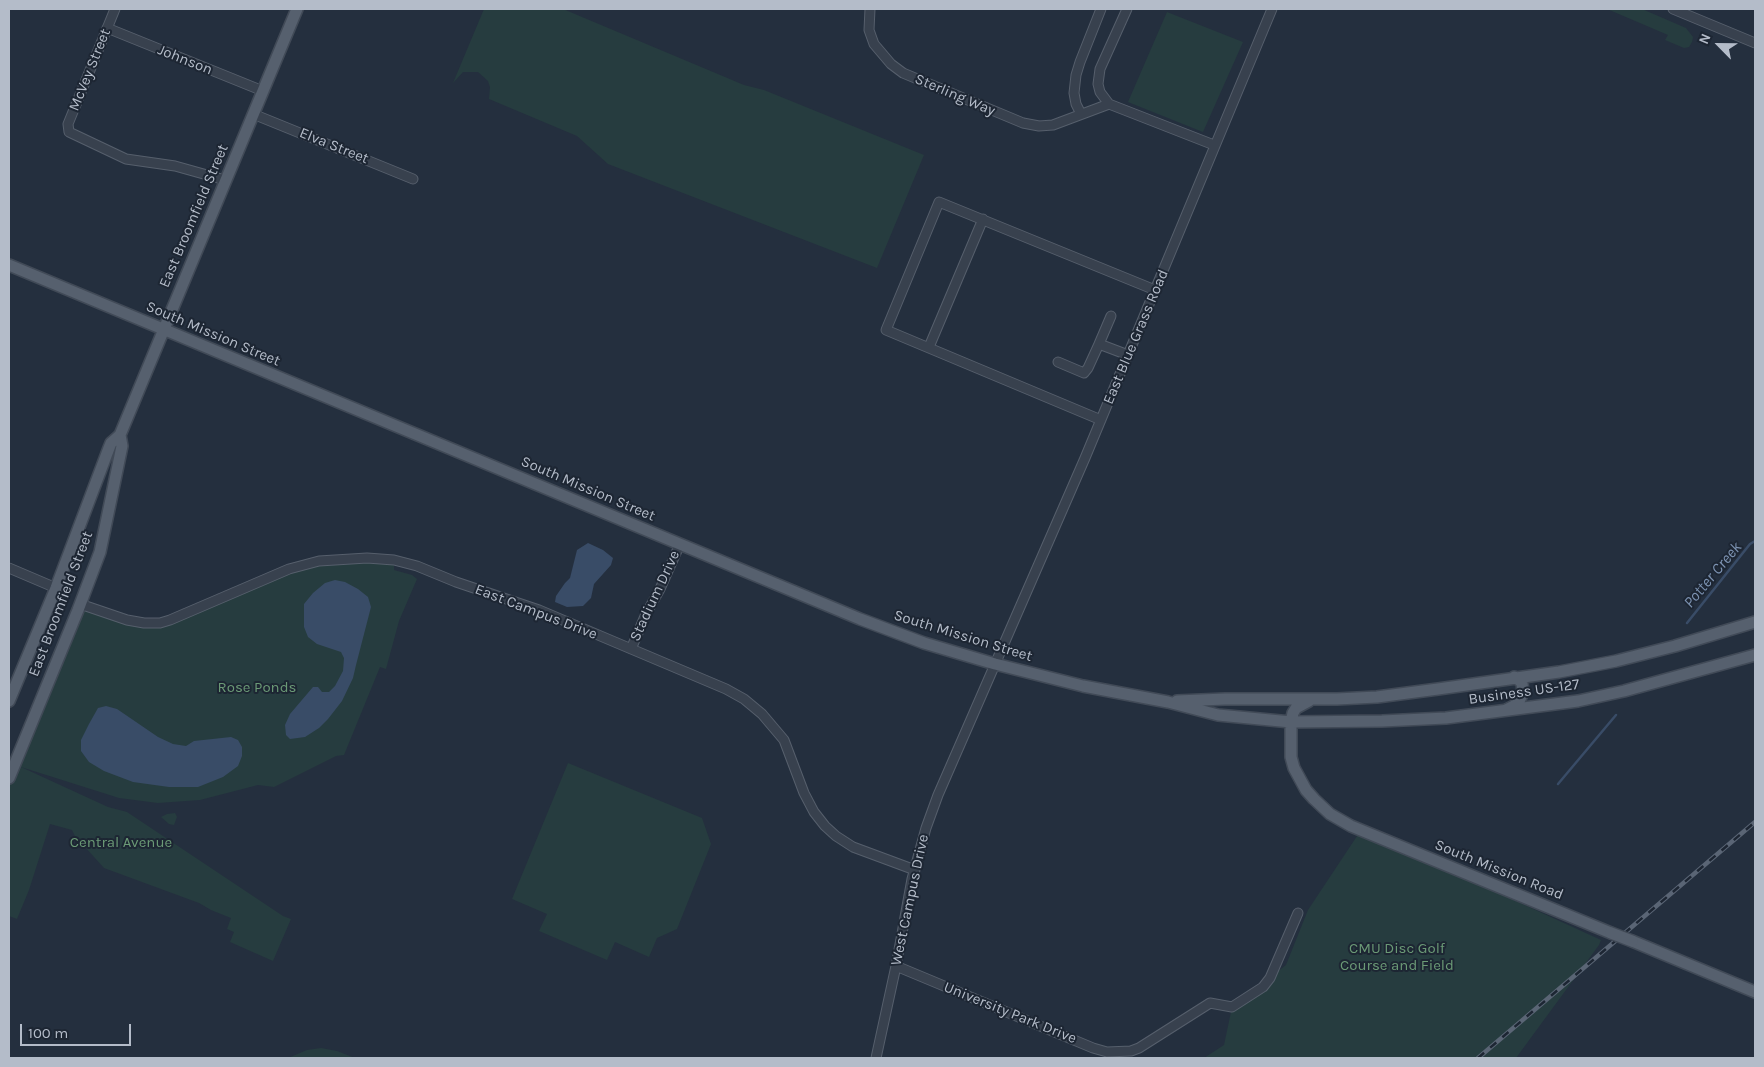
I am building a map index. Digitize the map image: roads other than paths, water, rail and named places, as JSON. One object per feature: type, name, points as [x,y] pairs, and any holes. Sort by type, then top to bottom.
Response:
[{"type":"main road","name":"East Broomfield Street","points":[[9,701],[56,588],[111,443],[120,435],[297,9]]},
{"type":"main road","name":"South Mission Street","points":[[9,265],[860,619],[924,643],[995,664],[1084,686],[1168,702],[1218,715],[1290,722]]},
{"type":"main road","name":"East Broomfield Street","points":[[9,778],[100,552],[122,446],[120,435]]},
{"type":"main road","points":[[87,507],[98,506],[103,508],[107,522]]},
{"type":"main road","name":"Business US-127","points":[[1312,699],[1376,696],[1558,672],[1675,646],[1755,622]]},
{"type":"main road","name":"Business US-127","points":[[1290,722],[1446,718],[1578,701],[1755,655]]},
{"type":"main road","points":[[1504,711],[1514,706],[1523,692],[1522,683],[1514,677]]},
{"type":"main road","name":"South Mission Street","points":[[1168,702],[1225,699],[1312,699]]},
{"type":"main road","points":[[1290,722],[1292,713],[1296,708],[1312,699]]},
{"type":"main road","name":"South Mission Road","points":[[1290,722],[1290,742],[1294,768],[1306,790],[1330,814],[1351,826],[1755,992]]},
{"type":"street","name":"McVey Street","points":[[115,9],[68,124],[69,132],[126,159],[175,166],[226,180]]},
{"type":"street","name":"Sterling Way","points":[[870,9],[869,30],[874,44],[891,64],[903,73],[1023,123],[1039,126],[1053,125],[1109,104]]},
{"type":"street","points":[[1081,114],[1076,104],[1074,92],[1076,76],[1102,9]]},
{"type":"street","points":[[1127,9],[1100,69],[1098,84],[1100,92],[1109,104],[1214,145]]},
{"type":"street","name":"East Blue Grass Road","points":[[995,664],[1156,290],[1214,145],[1272,9]]},
{"type":"street","points":[[1673,9],[1755,43]]},
{"type":"street","name":"Johnson","points":[[107,28],[263,91]]},
{"type":"street","name":"Elva Street","points":[[254,114],[413,179]]},
{"type":"street","points":[[1101,420],[886,330],[935,211],[939,202],[1156,290]]},
{"type":"street","points":[[929,347],[983,219]]},
{"type":"street","points":[[1058,362],[1084,373],[1111,316]]},
{"type":"street","points":[[1099,344],[1128,355]]},
{"type":"street","name":"Stadium Drive","points":[[631,649],[680,544]]},
{"type":"street","name":"East Campus Drive","points":[[80,604],[132,621],[150,624],[160,623],[289,569],[319,561],[367,558],[394,560],[417,566],[456,582],[539,610],[726,689],[751,703],[772,723],[784,740],[804,793],[814,812],[825,826],[847,844],[915,870]]},
{"type":"street","points":[[9,568],[56,588]]},
{"type":"street","name":"West Campus Drive","points":[[876,1058],[915,870],[938,794],[995,664]]},
{"type":"street","name":"University Park Drive","points":[[896,966],[1093,1048],[1116,1053],[1139,1048],[1210,1004],[1232,1007],[1263,987],[1270,978],[1298,913]]},
{"type":"water","points":[[588,543],[603,550],[613,558],[611,565],[594,584],[591,598],[583,606],[567,607],[555,602],[556,596],[570,578],[577,550]]},
{"type":"water","points":[[335,580],[345,582],[358,589],[368,597],[371,607],[353,678],[342,701],[319,728],[305,737],[290,739],[286,735],[285,725],[290,714],[313,687],[318,687],[322,692],[329,692],[335,686],[343,671],[344,658],[341,652],[317,644],[308,637],[304,627],[304,604],[325,583]]},
{"type":"water","points":[[106,706],[117,709],[158,737],[173,744],[186,746],[194,741],[231,737],[238,740],[242,747],[242,756],[238,766],[223,777],[198,787],[169,787],[133,782],[104,771],[89,762],[81,751],[81,740],[98,708]]},
{"type":"waterway","name":"Potter Creek","points":[[1687,623],[1750,544],[1755,541]]},
{"type":"waterway","name":"Potter Creek","points":[[1558,784],[1616,715]]},
{"type":"railway","points":[[1478,1058],[1755,822]]},
{"type":"park label","name":"Rose Ponds","points":[[257,688]]},
{"type":"park label","name":"Central Avenue","points":[[121,843]]},
{"type":"park label","name":"CMU Disc Golf Course and Field","points":[[1397,958]]}]
